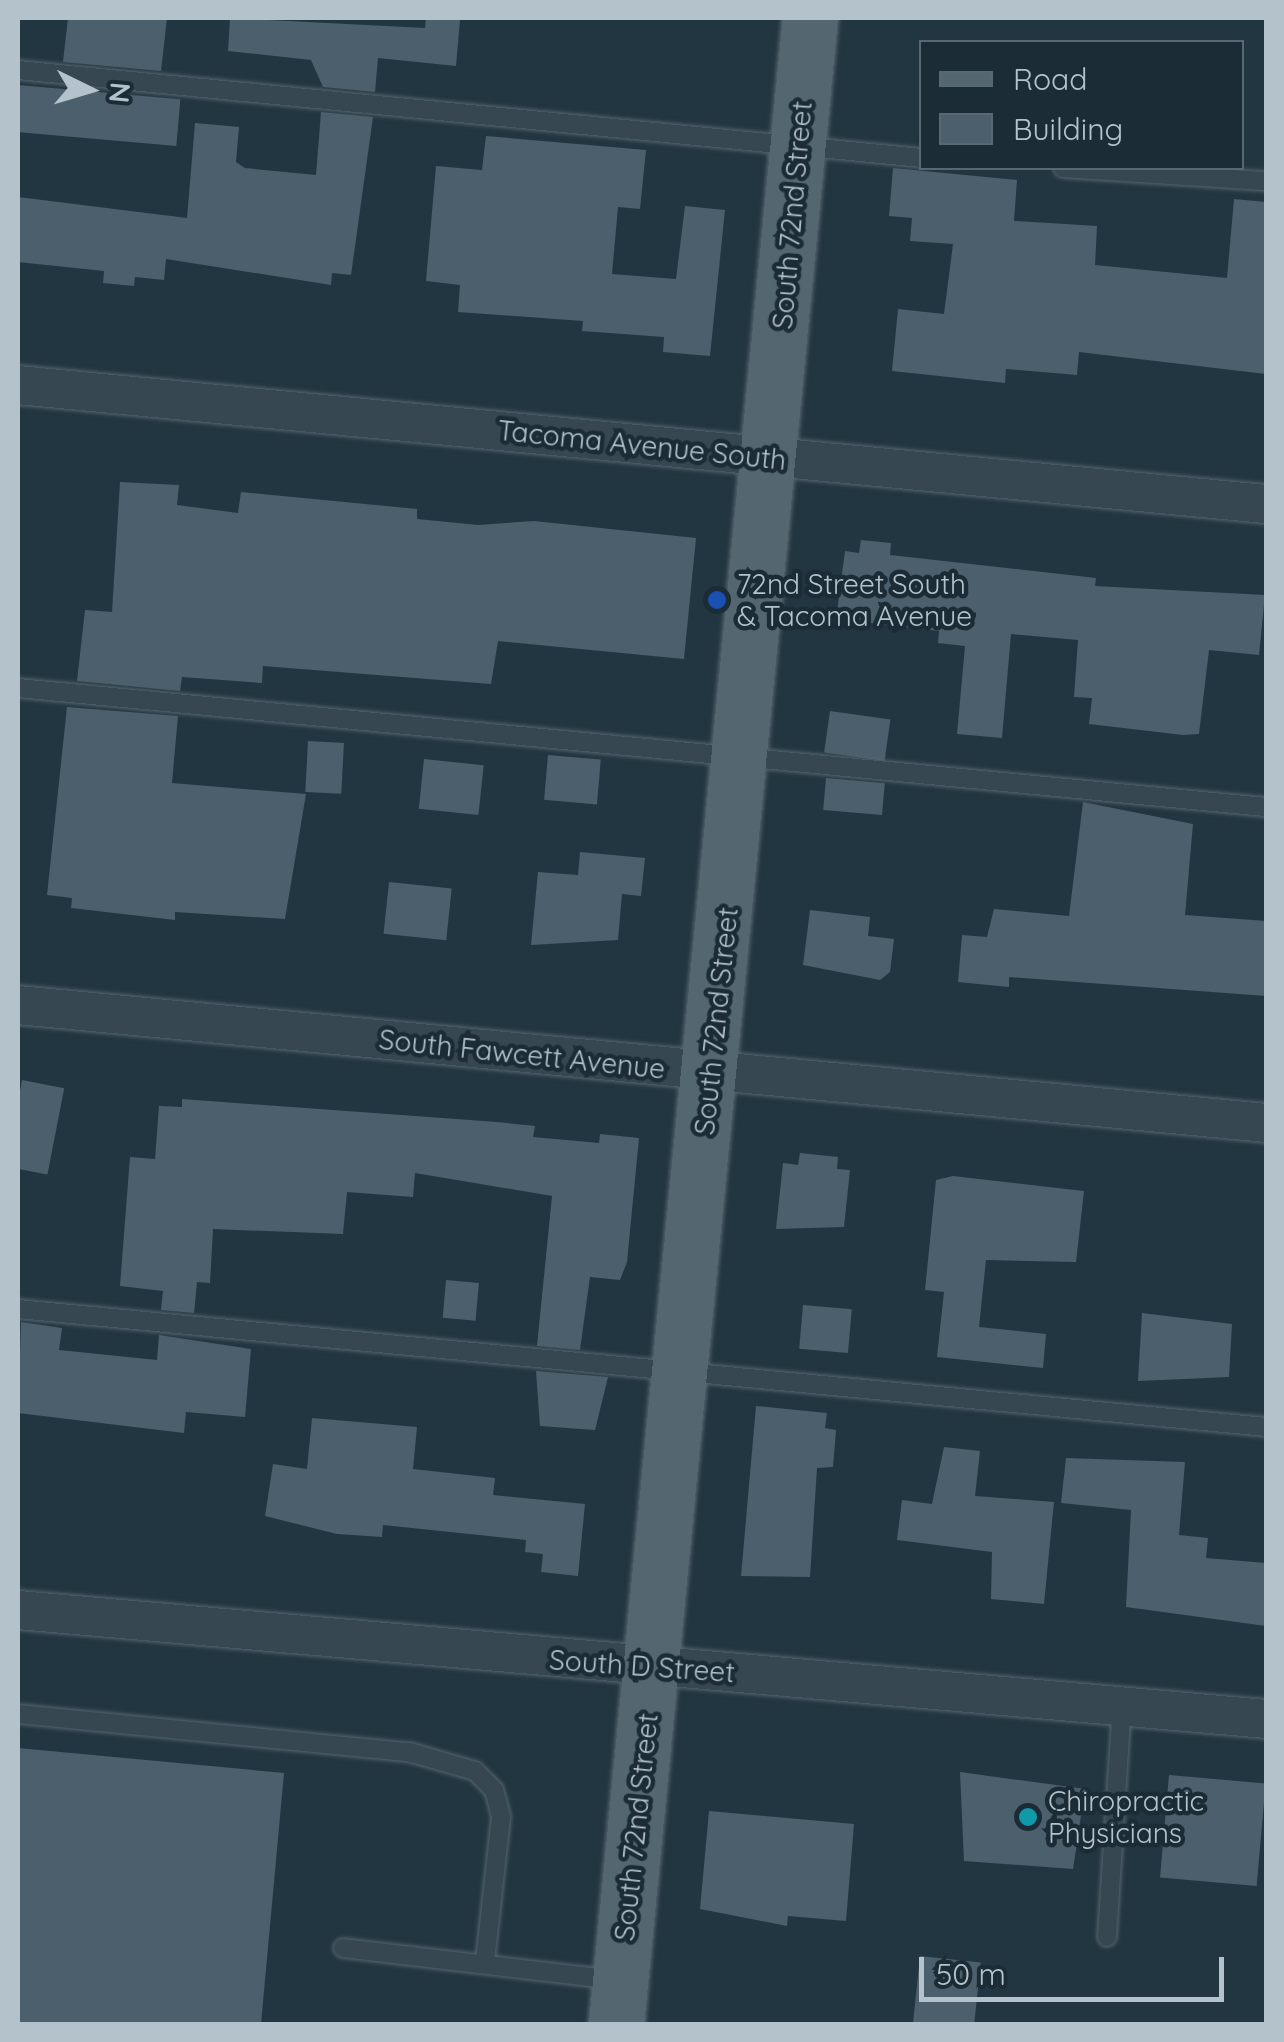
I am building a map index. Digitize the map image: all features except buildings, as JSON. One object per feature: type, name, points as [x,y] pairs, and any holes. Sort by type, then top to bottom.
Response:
[{"type":"main road","name":"South 72nd Street","points":[[618,2003],[742,757],[810,18]]},
{"type":"street","name":"Tacoma Avenue South","points":[[18,384],[1266,504]]},
{"type":"street","name":"South Fawcett Avenue","points":[[18,1005],[1266,1123]]},
{"type":"street","name":"South D Street","points":[[18,1610],[1266,1719]]},
{"type":"lane","points":[[18,70],[919,158]]},
{"type":"lane","points":[[1097,170],[1266,180]]},
{"type":"lane","points":[[18,688],[1266,806]]},
{"type":"lane","points":[[18,1309],[1266,1427]]},
{"type":"lane","points":[[1107,1937],[1122,1705]]},
{"type":"lane","points":[[18,1714],[409,1752],[475,1771],[494,1790],[501,1817],[485,1962]]},
{"type":"lane","points":[[343,1948],[485,1962],[618,2003]]},
{"type":"place","name":"72nd Street South & Tacoma Avenue","points":[[717,600]]},
{"type":"place","name":"Chiropractic Physicians","points":[[1028,1817]]}]
